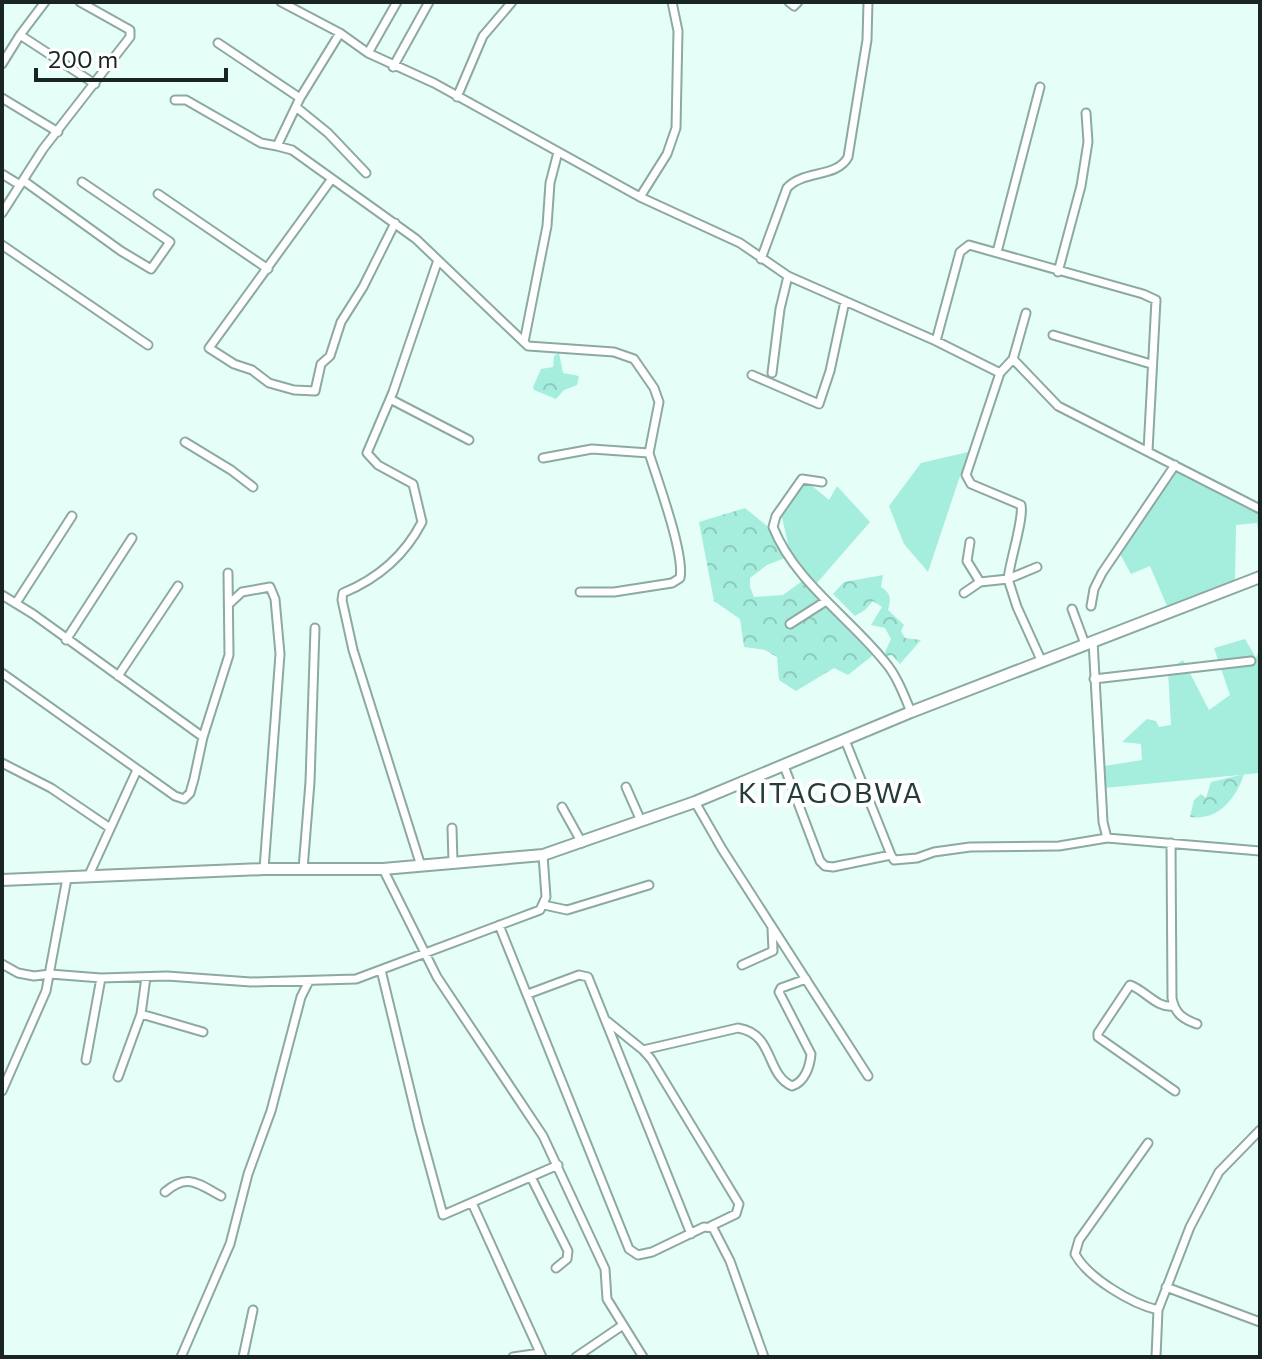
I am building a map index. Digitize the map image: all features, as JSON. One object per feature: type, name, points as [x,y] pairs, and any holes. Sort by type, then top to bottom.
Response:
[{"type":"street","points":[[2,64],[45,2]]},
{"type":"street","points":[[2,213],[131,33],[80,2]]},
{"type":"street","points":[[281,2],[340,33],[393,67],[434,83],[640,197],[740,243],[788,276],[936,341],[1000,373]]},
{"type":"street","points":[[368,53],[397,2]]},
{"type":"street","points":[[393,67],[429,2]]},
{"type":"street","points":[[457,97],[483,36],[512,2]]},
{"type":"street","points":[[640,197],[667,154],[676,128],[678,31],[672,2]]},
{"type":"street","points":[[789,2],[794,6],[798,2]]},
{"type":"street","points":[[761,259],[787,188],[793,181],[839,167],[848,157],[867,40],[868,2]]},
{"type":"street","points":[[277,146],[300,98],[340,33]]},
{"type":"street","points":[[20,35],[95,84]]},
{"type":"street","points":[[218,43],[300,98]]},
{"type":"street","points":[[997,252],[1040,87]]},
{"type":"street","points":[[2,98],[58,132]]},
{"type":"street","points":[[175,100],[186,100],[261,143],[292,150],[395,223],[531,347],[614,352],[634,359],[654,388],[659,402],[649,453],[682,570],[680,578],[672,583],[614,592],[580,592]]},
{"type":"street","points":[[296,107],[319,125],[366,173]]},
{"type":"street","points":[[1058,272],[1081,186],[1088,142],[1086,113]]},
{"type":"street","points":[[524,342],[547,226],[550,183],[558,152]]},
{"type":"street","points":[[2,174],[22,183],[151,269],[170,242],[82,182]]},
{"type":"street","points":[[331,180],[209,348],[234,364],[252,370],[269,383],[315,391],[321,364],[330,356],[341,322],[363,287],[395,223]]},
{"type":"street","points":[[158,194],[268,269]]},
{"type":"street","points":[[2,245],[148,345]]},
{"type":"street","points":[[936,341],[960,252],[969,245],[1156,300],[1148,451]]},
{"type":"street","points":[[421,866],[353,650],[342,600],[343,593],[361,585],[398,557],[422,522],[413,484],[378,465],[367,453],[390,399],[438,260]]},
{"type":"street","points":[[772,373],[780,309],[788,276]]},
{"type":"street","points":[[752,375],[819,404],[830,371],[845,301]]},
{"type":"street","points":[[1026,313],[1013,359],[1000,373],[966,475],[971,484],[1021,505],[1022,515],[1008,579],[1042,662]]},
{"type":"street","points":[[1053,335],[1151,364]]},
{"type":"street","points":[[1013,359],[1058,406],[1260,509]]},
{"type":"street","points":[[390,399],[469,440]]},
{"type":"street","points":[[185,442],[253,487]]},
{"type":"street","points":[[543,458],[586,449],[649,453]]},
{"type":"street","points":[[1091,606],[1094,589],[1102,573],[1175,465]]},
{"type":"street","points":[[822,482],[802,479],[776,516],[773,527],[803,574],[886,663],[911,712]]},
{"type":"street","points":[[16,603],[72,516]]},
{"type":"street","points":[[66,640],[132,538]]},
{"type":"street","points":[[970,542],[967,561],[980,582]]},
{"type":"street","points":[[964,593],[980,582],[1008,579],[1037,567]]},
{"type":"street","points":[[2,673],[137,770],[184,799],[190,793],[203,737],[229,655],[228,573]]},
{"type":"street","points":[[2,880],[264,869],[383,869],[543,855],[695,802],[911,712],[1260,577]]},
{"type":"street","points":[[118,676],[178,586]]},
{"type":"street","points":[[227,606],[242,592],[270,587],[275,599],[280,654],[264,869]]},
{"type":"street","points":[[2,595],[203,737]]},
{"type":"street","points":[[790,624],[826,601]]},
{"type":"street","points":[[1072,609],[1089,643],[1103,822],[1107,838]]},
{"type":"street","points":[[303,869],[315,628]]},
{"type":"street","points":[[1094,679],[1251,661]]},
{"type":"street","points":[[845,740],[894,860],[970,847],[1059,846],[1107,838],[1260,851]]},
{"type":"street","points":[[2,763],[51,788],[110,828]]},
{"type":"street","points":[[784,766],[822,865],[833,867],[891,855]]},
{"type":"street","points":[[88,877],[137,770]]},
{"type":"street","points":[[626,787],[641,821]]},
{"type":"street","points":[[695,802],[868,1076]]},
{"type":"street","points":[[562,807],[582,843]]},
{"type":"street","points":[[452,828],[453,862]]},
{"type":"street","points":[[1171,843],[1170,951],[1174,1006],[1183,1019],[1197,1024]]},
{"type":"street","points":[[2,964],[18,973],[34,976],[50,974],[251,982],[356,979],[540,910],[546,892],[543,855]]},
{"type":"street","points":[[383,869],[437,977],[543,1136],[605,1269],[607,1299],[643,1357]]},
{"type":"street","points":[[2,1091],[46,991],[67,878]]},
{"type":"street","points":[[544,905],[567,910],[649,885]]},
{"type":"street","points":[[499,925],[629,1249],[638,1255],[736,1214],[739,1204],[643,1050],[605,1020]]},
{"type":"street","points":[[742,965],[773,951],[773,925]]},
{"type":"street","points":[[381,970],[443,1215],[558,1165]]},
{"type":"street","points":[[528,994],[585,975],[691,1234]]},
{"type":"street","points":[[118,1077],[141,1014],[146,977]]},
{"type":"street","points":[[86,1060],[101,978]]},
{"type":"street","points":[[643,1050],[738,1028],[747,1029],[760,1038],[784,1082],[792,1086],[798,1084],[807,1071],[811,1054],[779,992],[781,988],[806,979]]},
{"type":"street","points":[[288,980],[301,997]]},
{"type":"street","points":[[181,1357],[230,1244],[248,1174],[271,1111],[301,997],[309,981]]},
{"type":"street","points":[[1174,1006],[1162,1006],[1142,990],[1130,985],[1098,1033],[1100,1039],[1175,1091]]},
{"type":"street","points":[[141,1014],[203,1032]]},
{"type":"street","points":[[1156,1357],[1158,1310],[1190,1227],[1219,1172],[1260,1130]]},
{"type":"street","points":[[1148,1143],[1079,1240],[1075,1254],[1086,1269],[1101,1281],[1137,1304],[1158,1310]]},
{"type":"street","points":[[531,1177],[568,1251],[567,1259],[556,1268]]},
{"type":"street","points":[[165,1192],[177,1181],[188,1180],[221,1196]]},
{"type":"street","points":[[472,1203],[541,1355],[513,1357]]},
{"type":"street","points":[[711,1226],[730,1261],[764,1357]]},
{"type":"street","points":[[1166,1287],[1260,1322]]},
{"type":"street","points":[[243,1357],[253,1310]]},
{"type":"street","points":[[576,1357],[623,1325]]},
{"type":"green space","points":[[559,353],[563,373],[579,376],[577,385],[564,390],[556,399],[533,387],[541,369],[553,367],[554,356]]},
{"type":"green space","points":[[968,452],[928,572],[904,544],[889,506],[921,463]]},
{"type":"green space","points":[[1178,465],[1260,507],[1260,548],[1257,523],[1236,525],[1235,580],[1167,606],[1150,566],[1131,574],[1119,552]]},
{"type":"green space","points":[[805,480],[829,500],[837,486],[870,522],[816,584],[789,548],[781,513]]},
{"type":"green space","points":[[745,508],[767,526],[785,558],[767,565],[750,578],[754,597],[783,595],[805,579],[870,648],[872,656],[848,675],[834,668],[796,691],[779,680],[777,657],[765,650],[744,647],[740,619],[714,601],[699,522]]},
{"type":"green space","points":[[883,575],[881,587],[889,597],[888,610],[904,625],[901,631],[905,638],[921,640],[900,664],[885,652],[891,639],[885,628],[871,625],[882,607],[873,601],[855,616],[833,594],[844,582]]},
{"type":"green space","points":[[1245,639],[1256,658],[1260,648],[1260,773],[1104,788],[1104,766],[1142,760],[1141,744],[1122,742],[1147,719],[1156,721],[1159,727],[1171,725],[1168,670],[1183,660],[1209,710],[1230,695],[1214,648]]},
{"type":"green space","points":[[1244,774],[1231,800],[1217,812],[1190,817],[1194,800],[1201,794],[1206,798],[1211,782]]},
{"type":"district","name":"KITAGOBWA","points":[[831,792]]}]
